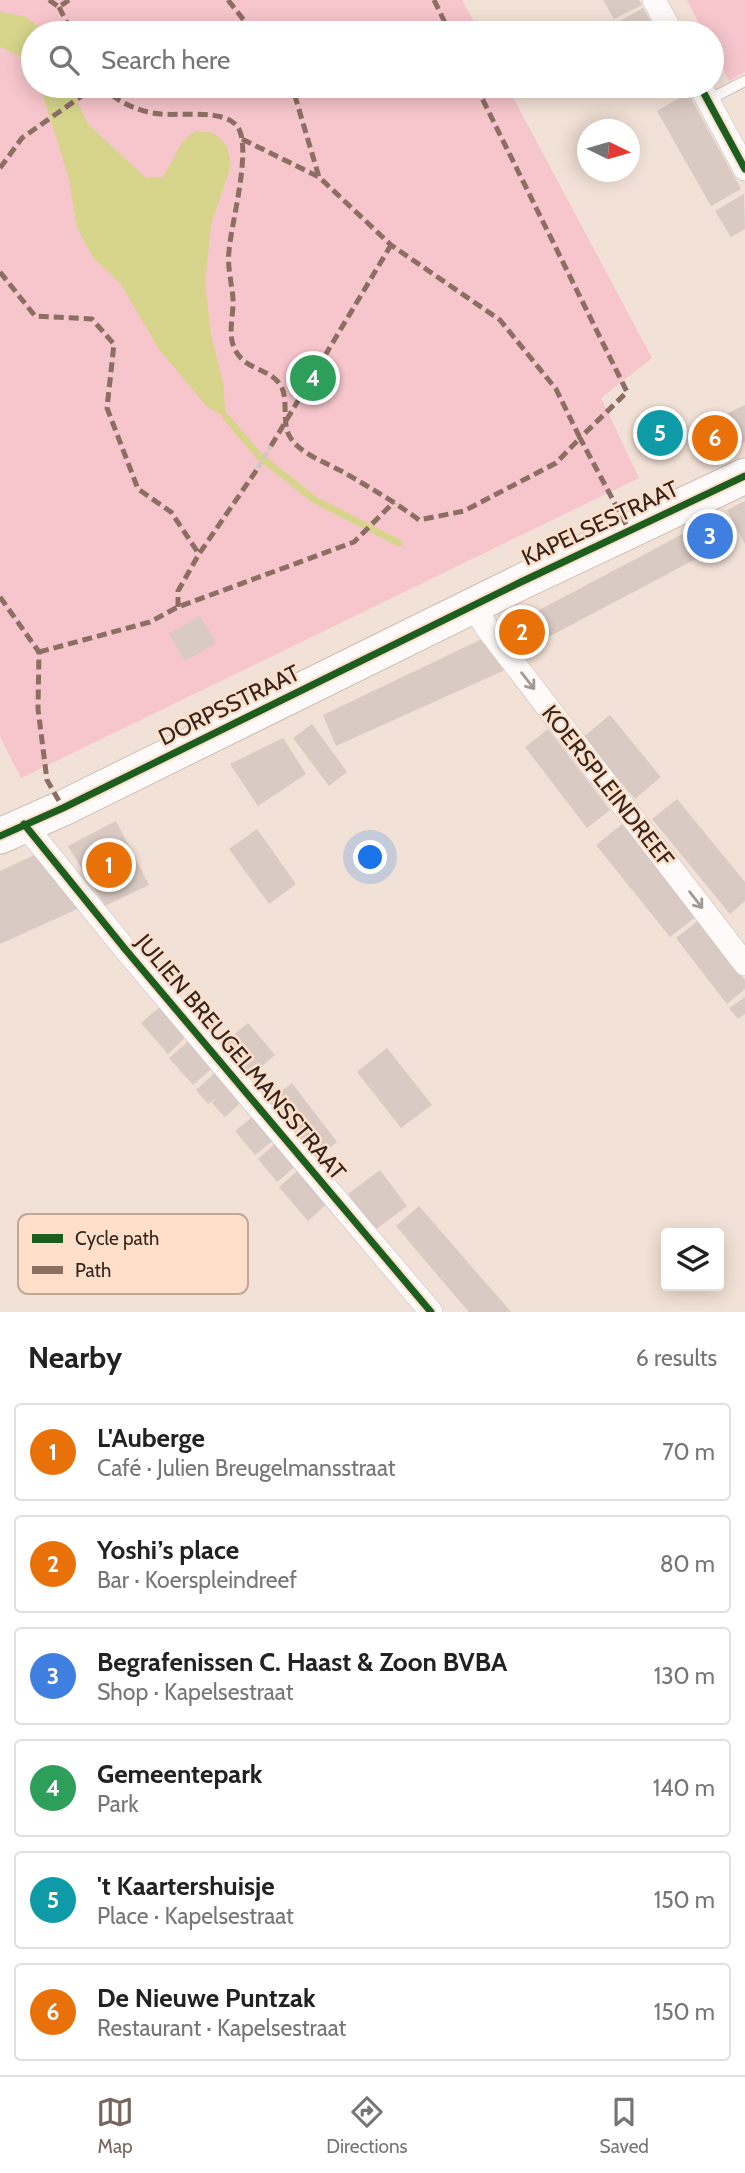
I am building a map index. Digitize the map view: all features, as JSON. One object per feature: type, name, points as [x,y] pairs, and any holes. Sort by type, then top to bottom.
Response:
[{"type":"main road","name":"KAPELSESTRAAT","points":[[473,606],[745,476]]},
{"type":"main road","name":"DORPSSTRAAT","points":[[12,830],[63,808],[473,606]]},
{"type":"street","points":[[654,0],[665,21]]},
{"type":"street","points":[[707,98],[745,169]]},
{"type":"street","name":"KOERSPLEINDREEF","points":[[473,606],[489,631],[745,964]]},
{"type":"street","name":"JULIEN BREUGELMANSSTRAAT","points":[[12,830],[142,970],[431,1312]]},
{"type":"lane","points":[[724,87],[745,81]]},
{"type":"path","points":[[258,468],[271,446]]},
{"type":"shaded area","points":[[0,0],[462,0],[473,21],[21,21],[21,98],[513,98],[652,358],[601,398],[639,478],[21,778],[0,737]]},
{"type":"shaded area","points":[[687,0],[745,0],[745,72],[729,81],[724,71],[724,21],[698,21]]},
{"type":"shaded area","points":[[0,12],[24,16],[31,21],[21,21],[21,57],[0,47]]},
{"type":"shaded area","points":[[44,98],[75,98],[88,124],[146,178],[163,177],[183,141],[195,131],[214,133],[227,146],[231,165],[211,225],[205,283],[211,334],[223,383],[226,417],[207,407],[159,349],[120,283],[94,259],[77,228],[69,179]]},
{"type":"building","points":[[603,0],[639,0],[642,5],[614,19]]},
{"type":"building","points":[[643,8],[650,21],[620,21]]},
{"type":"building","points":[[679,98],[691,98],[741,189],[711,206],[657,111]]},
{"type":"building","points":[[744,194],[745,229],[731,237],[715,211]]},
{"type":"building","points":[[745,405],[745,442],[715,457],[701,426]]},
{"type":"building","points":[[660,406],[681,450],[659,460],[638,416]]},
{"type":"building","points":[[745,501],[745,544],[727,510]]},
{"type":"building","points":[[715,517],[728,542],[520,652],[507,627]]},
{"type":"building","points":[[200,616],[216,643],[185,661],[169,634]]},
{"type":"building","points":[[482,639],[505,670],[336,746],[323,715]]},
{"type":"building","points":[[610,715],[661,777],[635,799],[583,737]]},
{"type":"building","points":[[312,724],[347,772],[329,786],[293,738]]},
{"type":"building","points":[[548,729],[610,810],[587,828],[525,747]]},
{"type":"building","points":[[283,738],[306,774],[258,806],[230,764]]},
{"type":"building","points":[[677,799],[745,882],[745,901],[730,914],[652,819]]},
{"type":"building","points":[[116,821],[149,885],[105,906],[68,846]]},
{"type":"building","points":[[622,824],[697,916],[670,937],[596,845]]},
{"type":"building","points":[[257,829],[296,884],[269,904],[229,849]]},
{"type":"building","points":[[41,852],[84,906],[0,944],[0,871]]},
{"type":"building","points":[[699,920],[745,980],[745,989],[727,1004],[676,938]]},
{"type":"building","points":[[745,997],[745,1014],[738,1019],[729,1008]]},
{"type":"building","points":[[162,1005],[188,1035],[168,1054],[141,1023]]},
{"type":"building","points":[[248,1023],[275,1055],[250,1076],[223,1044]]},
{"type":"building","points":[[191,1039],[215,1066],[193,1085],[169,1058]]},
{"type":"building","points":[[387,1048],[432,1105],[401,1128],[357,1072]]},
{"type":"building","points":[[218,1070],[245,1099],[225,1117],[212,1103],[216,1098],[208,1104],[196,1090]]},
{"type":"building","points":[[292,1083],[337,1142],[315,1160],[269,1101]]},
{"type":"building","points":[[256,1114],[275,1139],[255,1155],[235,1131]]},
{"type":"building","points":[[276,1143],[296,1166],[277,1182],[258,1159]]},
{"type":"building","points":[[300,1169],[329,1202],[308,1221],[279,1187]]},
{"type":"building","points":[[380,1170],[407,1206],[375,1230],[348,1194]]},
{"type":"building","points":[[419,1206],[511,1312],[469,1312],[396,1226]]},
{"type":"waterway","points":[[226,417],[259,456],[315,500],[399,543]]},
{"type":"marked path","points":[[49,0],[59,7],[69,0]]},
{"type":"marked path","points":[[228,0],[245,21]]},
{"type":"marked path","points":[[434,0],[444,21]]},
{"type":"marked path","points":[[59,7],[66,21]]},
{"type":"marked path","points":[[0,168],[22,138],[79,98]]},
{"type":"marked path","points":[[116,98],[144,111],[213,115],[237,126],[243,150],[229,257],[233,345],[242,359],[273,377],[281,386],[285,398],[287,431],[300,448],[372,489],[419,520],[464,511],[556,463],[580,438],[556,389],[500,320],[391,245],[319,177],[296,98]]},
{"type":"marked path","points":[[482,98],[627,392],[580,438],[629,530]]},
{"type":"marked path","points":[[242,139],[319,177]]},
{"type":"marked path","points":[[271,446],[391,245]]},
{"type":"marked path","points":[[0,272],[35,316],[92,319],[114,344],[107,408],[138,489],[171,512],[199,554]]},
{"type":"marked path","points":[[178,607],[178,591],[199,554],[258,468]]},
{"type":"marked path","points":[[39,652],[150,622],[178,607],[354,542],[394,502]]},
{"type":"marked path","points":[[0,597],[39,652],[38,709],[47,780],[63,808]]},
{"type":"cycle path","points":[[707,98],[745,169]]},
{"type":"cycle path","points":[[0,836],[63,808],[521,582],[745,476]]},
{"type":"cycle path","points":[[24,824],[125,949],[431,1312]]},
{"type":"place","name":"Gemeentepark","points":[[313,378]]},
{"type":"place","name":"'t Kaartershuisje","points":[[660,433]]},
{"type":"place","name":"De Nieuwe Puntzak","points":[[715,438]]},
{"type":"place","name":"Begrafenissen C. Haast & Zoon BVBA","points":[[710,536]]},
{"type":"place","name":"Yoshi’s place","points":[[522,632]]},
{"type":"place","name":"L'Auberge","points":[[109,865]]}]
